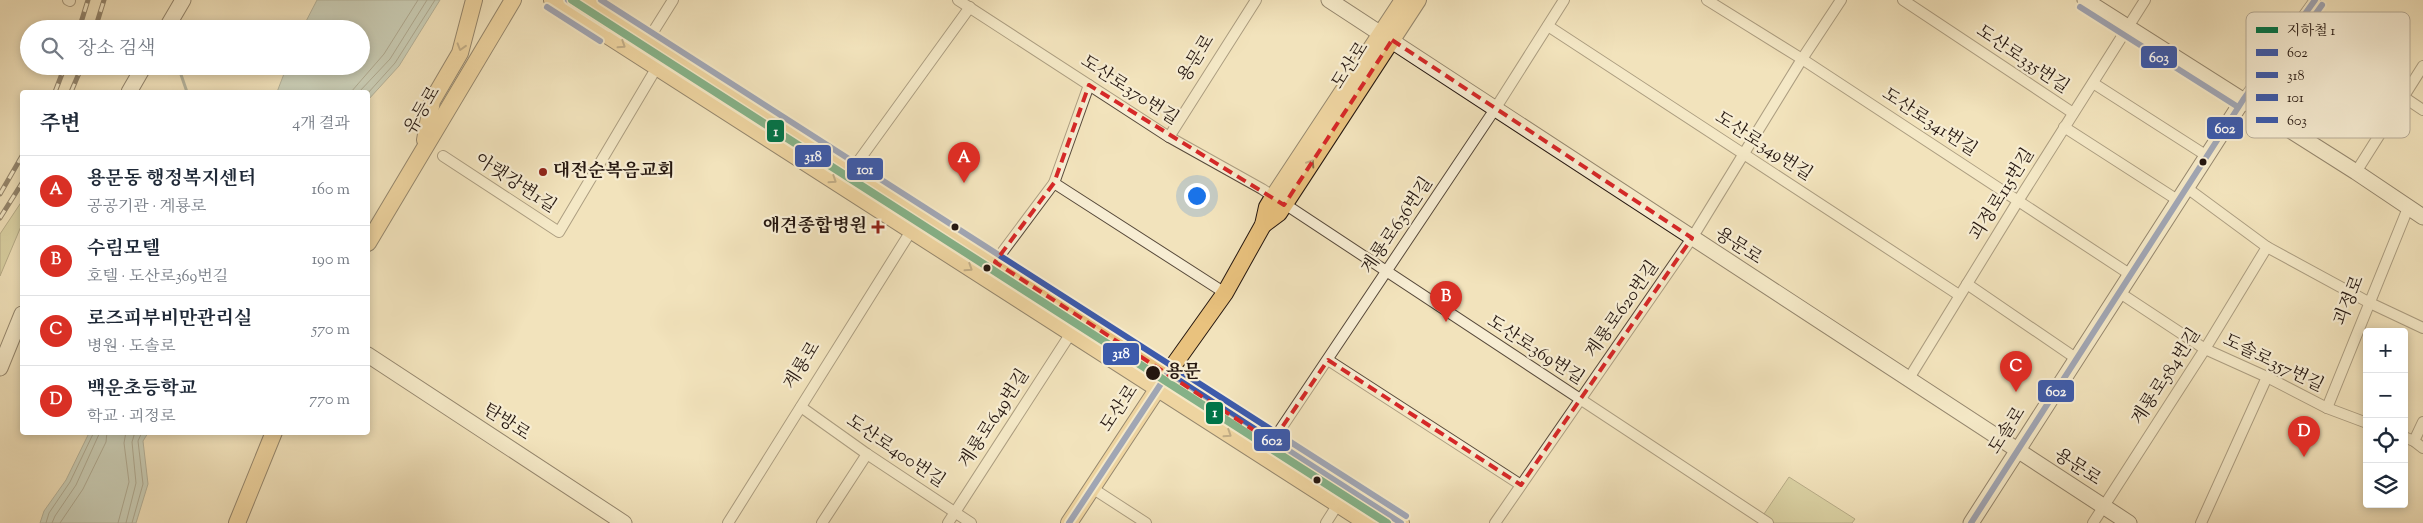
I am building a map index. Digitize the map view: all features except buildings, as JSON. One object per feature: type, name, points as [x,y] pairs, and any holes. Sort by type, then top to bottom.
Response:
[{"type":"main road","points":[[423,150],[432,101],[460,53],[474,0]]},
{"type":"main road","name":"유등로","points":[[370,240],[513,0]]},
{"type":"main road","points":[[552,0],[1367,523]]},
{"type":"main road","points":[[585,0],[1401,523]]},
{"type":"main road","name":"도산로","points":[[1386,37],[1403,0]]},
{"type":"main road","name":"도산로","points":[[1069,523],[1168,372],[1225,294],[1263,225],[1267,208],[1279,201],[1386,37],[1418,0]]},
{"type":"main road","points":[[237,523],[273,435]]},
{"type":"street","points":[[171,20],[183,0]]},
{"type":"street","points":[[648,40],[673,0]]},
{"type":"street","name":"도산로370번길","points":[[958,0],[1169,137],[1279,201]]},
{"type":"street","name":"용문로","points":[[1169,137],[1256,0]]},
{"type":"street","name":"용문로","points":[[1329,0],[2129,523]]},
{"type":"street","name":"계룡로636번길","points":[[1272,442],[1495,109],[1564,0]]},
{"type":"street","name":"도산로341번길","points":[[1707,0],[1802,59],[2131,275]]},
{"type":"street","name":"계룡로620번길","points":[[1495,523],[1692,238],[1802,59],[1841,0]]},
{"type":"street","name":"도산로335번길","points":[[1903,0],[2073,113]]},
{"type":"street","points":[[2085,0],[2246,102]]},
{"type":"street","name":"괴정로115번길","points":[[1908,380],[2064,127],[2145,0]]},
{"type":"street","name":"도솔로","points":[[2307,12],[2315,0]]},
{"type":"street","points":[[852,170],[970,8]]},
{"type":"street","name":"도산로349번길","points":[[1548,26],[1960,295]]},
{"type":"street","points":[[2410,87],[2423,66]]},
{"type":"street","name":"아랫강변1길","points":[[443,156],[559,232],[657,67]]},
{"type":"street","points":[[130,90],[139,75]]},
{"type":"street","points":[[2093,83],[2207,156]]},
{"type":"street","points":[[995,262],[1054,183],[1089,85]]},
{"type":"street","name":"도솔로","points":[[1972,523],[2246,96]]},
{"type":"street","points":[[2410,101],[2423,110]]},
{"type":"street","points":[[2064,127],[2183,194],[2267,247],[2370,303],[2423,328]]},
{"type":"street","points":[[2303,138],[2423,217]]},
{"type":"street","points":[[2356,172],[2378,138]]},
{"type":"street","points":[[1054,183],[1225,294]]},
{"type":"street","name":"도산로369번길","points":[[1279,201],[1768,523]]},
{"type":"street","name":"괴정로","points":[[2327,408],[2408,208]]},
{"type":"street","name":"계룡로","points":[[728,523],[911,231]]},
{"type":"street","name":"계룡로584번길","points":[[2093,523],[2205,349],[2267,247]]},
{"type":"street","points":[[1967,284],[2077,359]]},
{"type":"street","name":"도솔로357번길","points":[[2120,293],[2205,349],[2267,377],[2327,408],[2363,422]]},
{"type":"street","points":[[0,368],[20,319]]},
{"type":"street","name":"계룡로649번길","points":[[948,523],[1071,333]]},
{"type":"street","name":"탄방로","points":[[370,356],[624,523]]},
{"type":"street","points":[[1328,360],[1522,485]]},
{"type":"street","points":[[2200,523],[2267,377]]},
{"type":"street","name":"도산로400번길","points":[[801,407],[867,454],[971,523]]},
{"type":"street","points":[[2423,422],[2409,439],[2423,448]]},
{"type":"street","points":[[822,523],[867,454]]},
{"type":"street","points":[[1092,488],[1146,523]]},
{"type":"street","points":[[1326,523],[1338,504]]},
{"type":"highlighted area","points":[[1392,40],[1692,238],[1521,485],[1328,360],[1272,442],[995,262],[1054,183],[1089,85],[1284,205]]},
{"type":"green space","points":[[20,204],[20,229],[0,276],[0,234]]},
{"type":"green space","points":[[1789,477],[1855,519],[1852,523],[1768,523],[1764,514]]},
{"type":"water","points":[[317,0],[440,0],[399,66],[370,98],[370,90],[278,90],[284,75],[370,75],[370,20],[307,20]]},
{"type":"water","points":[[88,435],[147,435],[143,441],[148,484],[136,523],[40,523],[44,511],[66,480]]},
{"type":"waterway","points":[[181,75],[186,90]]},
{"type":"railway","points":[[82,20],[88,0]]},
{"type":"railway","points":[[98,20],[104,0]]},
{"type":"railway","points":[[56,90],[62,75]]},
{"type":"railway","points":[[72,90],[78,75]]},
{"type":"railway","points":[[0,194],[20,159]]},
{"type":"railway","points":[[0,218],[20,186]]},
{"type":"metro line","name":"1","points":[[572,0],[1387,523]]},
{"type":"transit line","name":"101","points":[[568,0],[610,27]]},
{"type":"transit line","name":"101","points":[[601,0],[1406,516]]},
{"type":"transit line","name":"602","points":[[2306,12],[2315,0]]},
{"type":"transit line","name":"603","points":[[2317,12],[2322,5]]},
{"type":"transit line","name":"318","points":[[547,7],[600,41]]},
{"type":"transit line","name":"318","points":[[580,7],[1385,523]]},
{"type":"transit line","name":"603","points":[[2080,7],[2238,107]]},
{"type":"transit line","name":"602","points":[[1971,523],[2246,96]]},
{"type":"transit line","name":"602","points":[[1069,523],[1168,373],[1401,523]]},
{"type":"place","name":"대전순복음교회","points":[[543,172]]},
{"type":"place","name":"용문동 행정복지센터","points":[[964,183]]},
{"type":"place","name":"애견종합병원","points":[[878,227]]},
{"type":"place","name":"수림모텔","points":[[1446,322]]},
{"type":"place","name":"용문","points":[[1153,373]]},
{"type":"place","name":"로즈피부비만관리실","points":[[2016,392]]},
{"type":"place","name":"백운초등학교","points":[[2304,457]]}]
